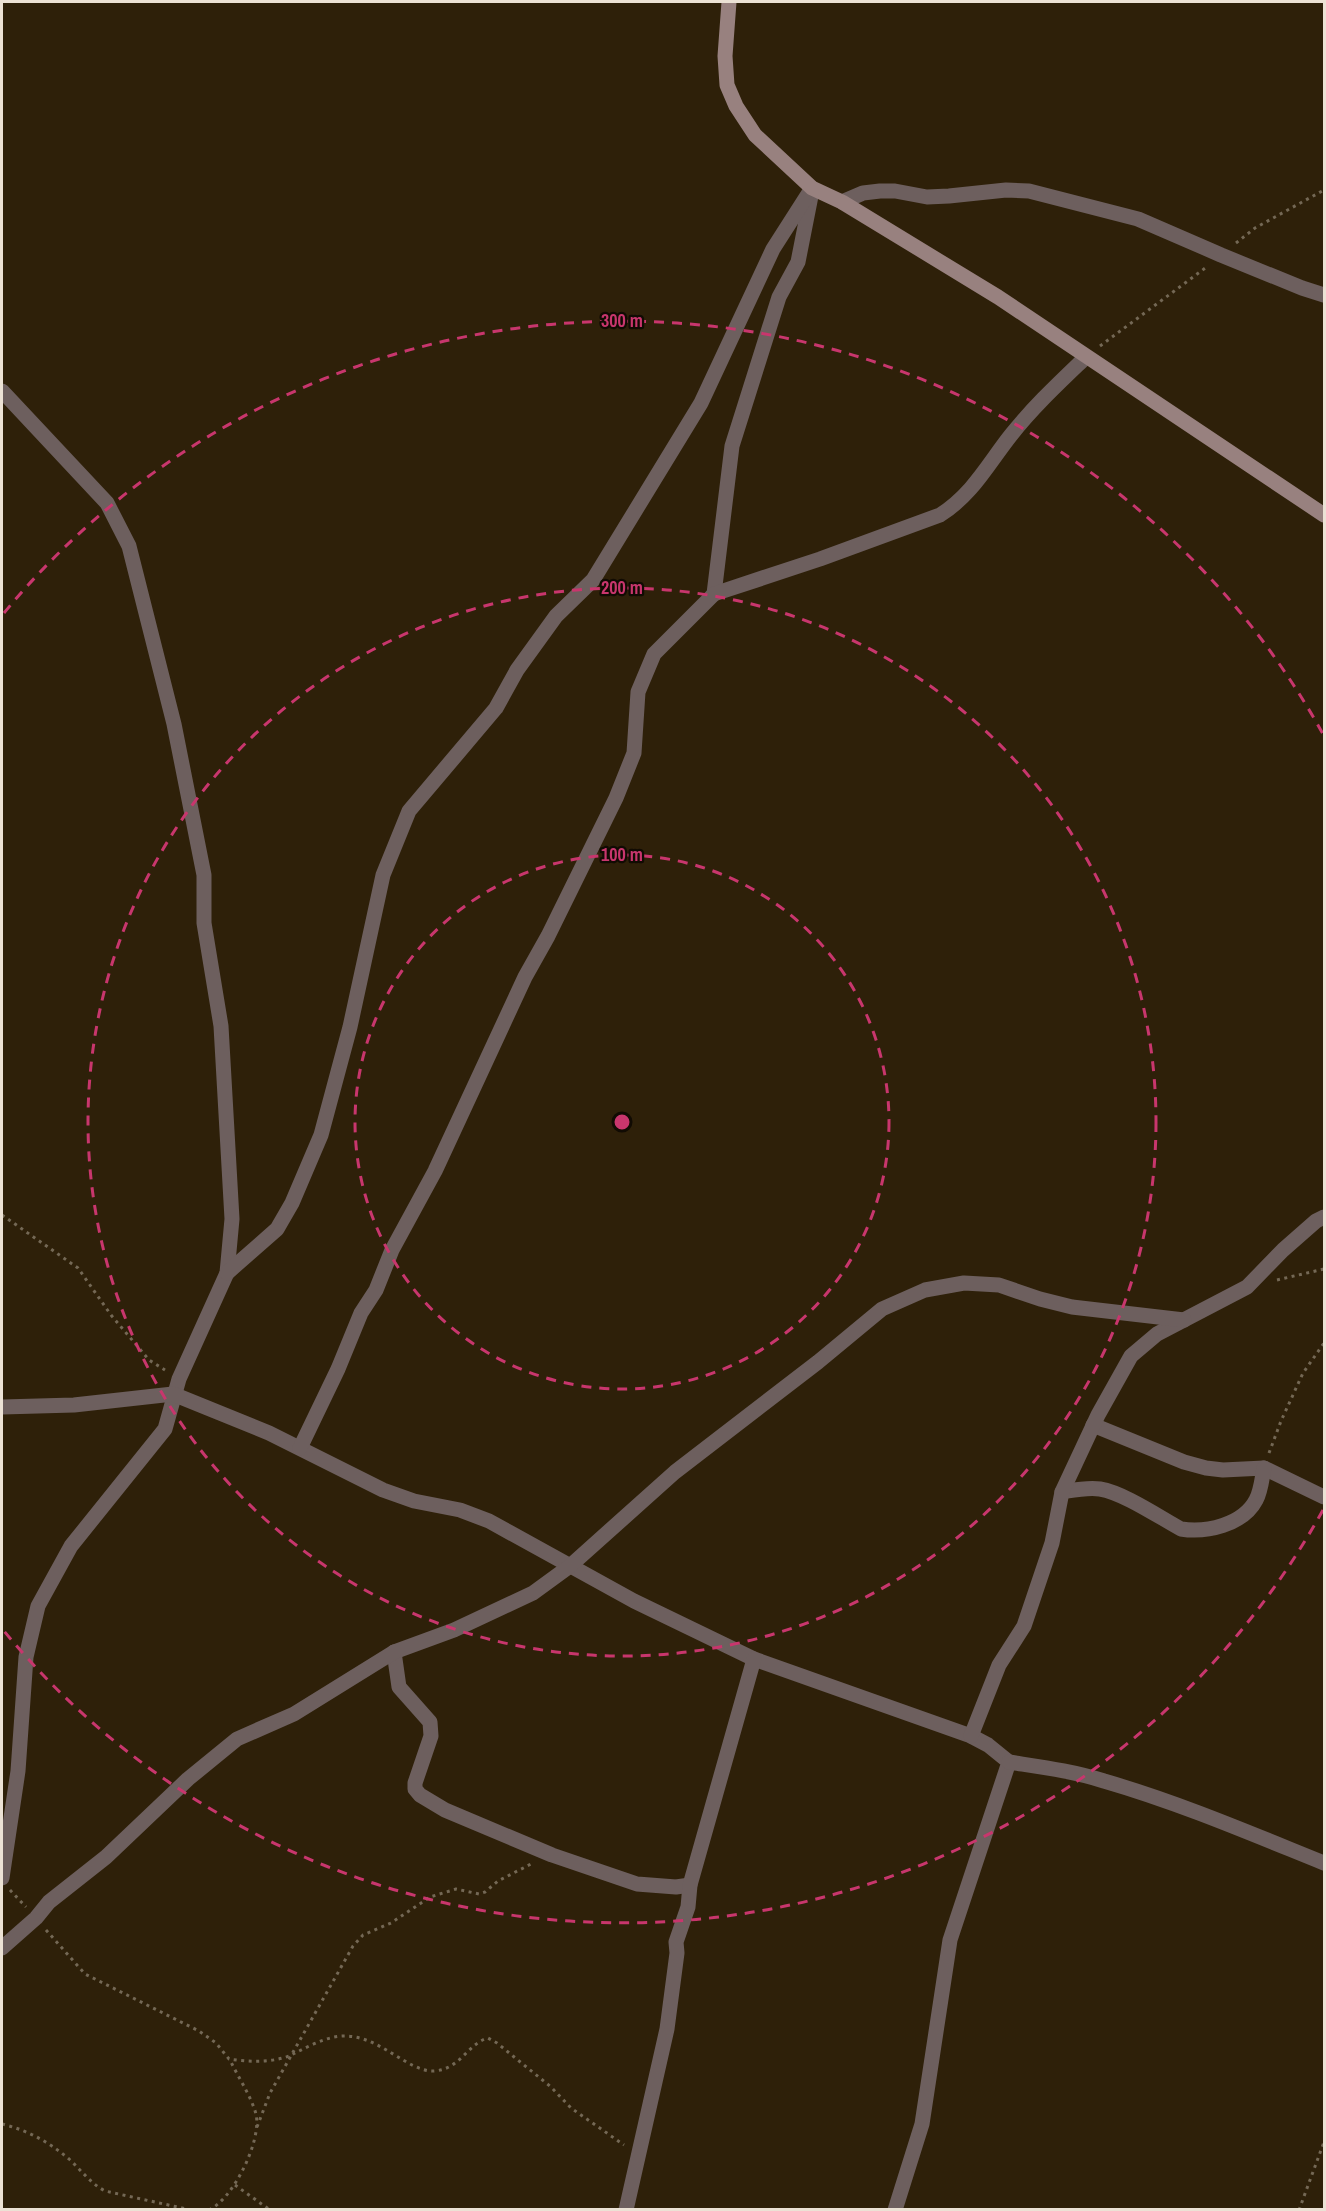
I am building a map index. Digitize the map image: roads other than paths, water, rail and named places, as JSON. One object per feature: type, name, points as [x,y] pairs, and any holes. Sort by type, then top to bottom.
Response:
[{"type":"street","points":[[729,2],[727,85],[736,106],[755,135],[812,188],[842,202],[998,297],[1324,515]]},
{"type":"street","points":[[714,594],[732,446],[779,297],[798,262],[812,188]]},
{"type":"street","points":[[227,1273],[277,1229],[292,1203],[321,1135],[350,1028],[383,875],[409,811],[496,708],[517,670],[556,616],[593,580],[701,403],[773,249],[812,188]]},
{"type":"street","points":[[842,202],[863,193],[880,191],[895,191],[927,197],[1006,190],[1029,191],[1138,219],[1221,255],[1324,295]]},
{"type":"street","points":[[300,1448],[338,1369],[361,1313],[376,1290],[392,1250],[435,1172],[525,977],[548,936],[616,798],[634,753],[638,692],[654,654],[714,594],[820,559],[940,515],[950,509],[967,494],[1036,405],[1086,357]]},
{"type":"street","points":[[2,391],[107,503],[129,546],[174,724],[204,875],[204,923],[222,1038],[232,1219],[227,1273],[176,1386],[165,1429],[71,1546],[38,1606],[26,1657],[18,1771],[5,1884]]},
{"type":"street","points":[[971,1736],[999,1665],[1024,1626],[1052,1543],[1062,1492],[1093,1425],[1131,1356],[1157,1334],[1247,1287],[1283,1250],[1316,1221],[1324,1217]]},
{"type":"street","points":[[2,1948],[36,1918],[49,1902],[106,1857],[188,1779],[237,1739],[294,1714],[394,1652],[454,1630],[524,1597],[570,1566],[675,1472],[818,1362],[882,1309],[925,1290],[964,1283],[999,1285],[1072,1307],[1184,1320]]},
{"type":"street","points":[[2,1407],[74,1405],[176,1386],[383,1490],[414,1502],[460,1510],[489,1521],[634,1601],[754,1659],[971,1736],[988,1745],[1010,1762],[1066,1771],[1103,1780],[1171,1802],[1324,1863]]},
{"type":"street","points":[[1093,1425],[1184,1462],[1206,1468],[1223,1470],[1264,1468],[1324,1497]]},
{"type":"street","points":[[1062,1492],[1100,1489],[1118,1495],[1181,1529],[1192,1531],[1221,1526],[1247,1512],[1257,1499],[1264,1468]]},
{"type":"street","points":[[394,1652],[399,1687],[430,1722],[431,1736],[415,1783],[415,1789],[420,1795],[445,1809],[552,1855],[637,1884],[676,1887],[690,1884]]},
{"type":"street","points":[[626,2210],[667,2029],[677,1953],[676,1942],[688,1906],[690,1884],[754,1659]]},
{"type":"street","points":[[895,2210],[922,2124],[950,1940],[1010,1762]]}]
